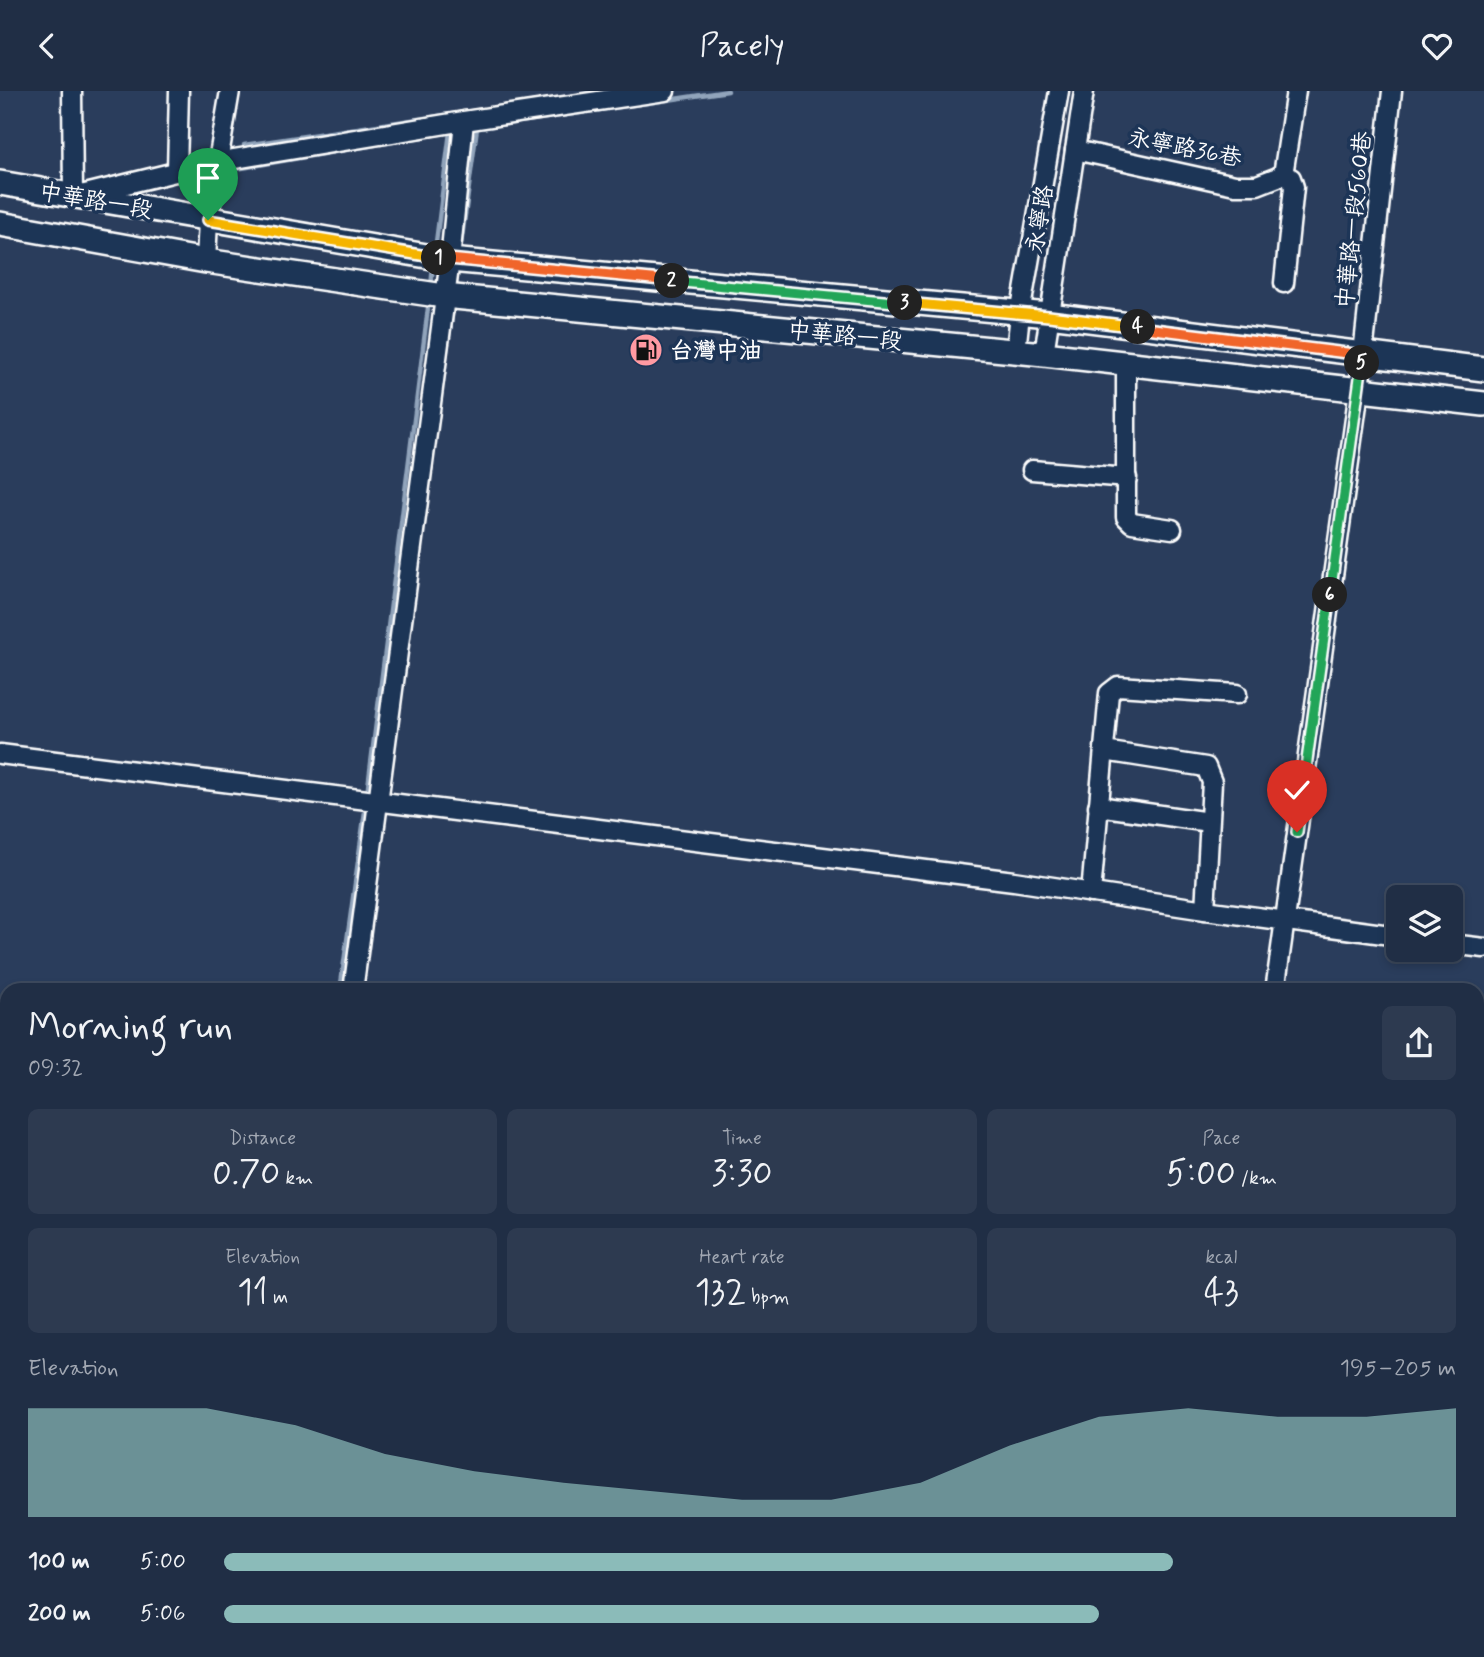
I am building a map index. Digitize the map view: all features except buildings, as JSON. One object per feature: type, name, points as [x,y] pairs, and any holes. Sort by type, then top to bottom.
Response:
[{"type":"main road","name":"中華路一段","points":[[0,183],[450,260],[1049,316],[1484,369]]},
{"type":"main road","name":"中華路一段","points":[[0,224],[206,261],[444,296],[1016,351],[1484,404]]},
{"type":"street","points":[[72,91],[73,197],[216,162],[665,91]]},
{"type":"street","points":[[177,170],[179,91]]},
{"type":"street","points":[[206,261],[208,220],[216,162],[230,91]]},
{"type":"street","name":"永寧路","points":[[1016,351],[1059,91]]},
{"type":"street","name":"永寧路","points":[[1044,354],[1084,91]]},
{"type":"street","points":[[1284,283],[1294,187],[1292,179],[1283,175],[1296,91]]},
{"type":"street","name":"中華路一段560巷","points":[[1276,983],[1359,390],[1392,91]]},
{"type":"street","points":[[354,983],[450,260],[464,121]]},
{"type":"street","name":"永寧路36巷","points":[[1075,150],[1235,184],[1257,185],[1283,175]]},
{"type":"street","points":[[1126,363],[1126,517],[1132,523],[1172,529]]},
{"type":"street","points":[[1032,470],[1127,478]]},
{"type":"street","points":[[1091,893],[1109,694],[1118,686],[1237,694]]},
{"type":"street","points":[[1104,751],[1206,767],[1212,782],[1205,911]]},
{"type":"street","points":[[0,754],[1000,880],[1205,911],[1386,934]]},
{"type":"street","points":[[1098,806],[1209,822]]},
{"type":"street","points":[[1463,945],[1484,948]]},
{"type":"waterway","points":[[244,145],[605,91]]},
{"type":"waterway","points":[[466,130],[728,91]]},
{"type":"waterway","points":[[460,252],[477,128]]},
{"type":"waterway","points":[[435,250],[450,132]]},
{"type":"waterway","points":[[236,169],[451,132]]},
{"type":"waterway","points":[[431,288],[433,265]]},
{"type":"waterway","points":[[455,290],[458,268]]},
{"type":"waterway","points":[[367,795],[429,300]]},
{"type":"waterway","points":[[441,391],[454,303]]},
{"type":"waterway","points":[[341,983],[366,804]]},
{"type":"place","name":"台灣中油","points":[[646,350]]},
{"type":"route","points":[[208,220],[450,260],[1049,316],[1363,355],[1297,832]]}]
